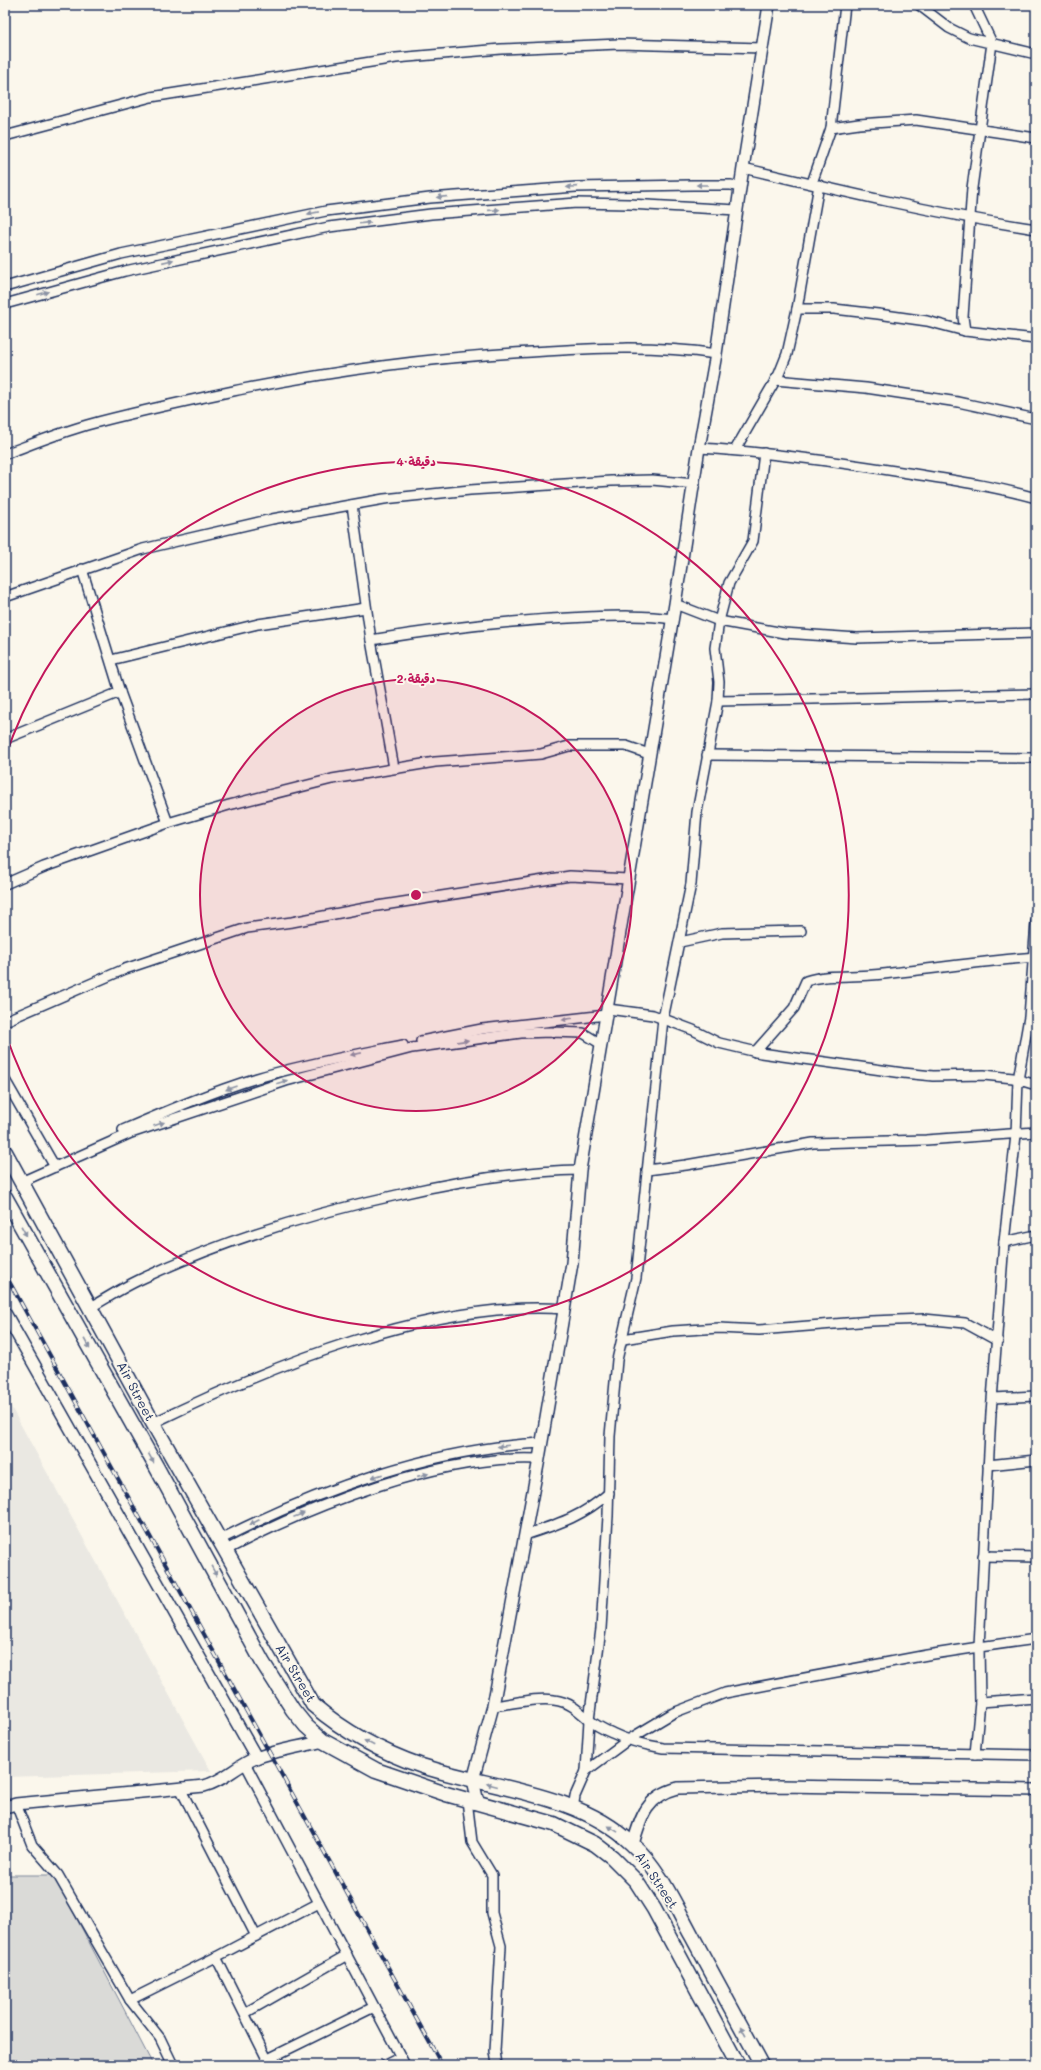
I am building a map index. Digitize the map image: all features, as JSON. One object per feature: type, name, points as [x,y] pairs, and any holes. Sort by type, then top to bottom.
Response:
[{"type":"main road","name":"Air Street","points":[[5,1152],[153,1423],[224,1544],[313,1705],[348,1733],[378,1748],[422,1766],[522,1792],[573,1809],[596,1819],[633,1844],[648,1862],[670,1895],[762,2065]]},
{"type":"main road","name":"Air Street","points":[[5,1197],[203,1551],[263,1663],[293,1710],[306,1726],[322,1742],[376,1770],[418,1786],[547,1822],[574,1832],[595,1844],[626,1870],[636,1881],[654,1909],[738,2065]]},
{"type":"street","points":[[497,2065],[495,2051],[501,1946],[492,1913],[492,1875],[472,1842],[472,1780],[493,1706],[539,1460],[565,1309],[572,1263],[580,1170],[695,484],[699,448],[716,354],[740,187],[769,5]]},
{"type":"street","points":[[735,450],[775,380],[787,354],[797,309],[815,184],[831,128],[845,5]]},
{"type":"street","points":[[919,5],[949,28],[969,38],[1036,54]]},
{"type":"street","points":[[965,331],[963,317],[969,218],[992,43],[974,5]]},
{"type":"street","points":[[5,136],[151,97],[396,58],[501,49],[619,44],[762,48]]},
{"type":"street","points":[[831,128],[859,124],[916,120],[1036,138]]},
{"type":"street","points":[[743,168],[815,184],[897,205],[1036,229]]},
{"type":"street","points":[[5,287],[121,254],[326,211],[430,198],[576,187],[692,184],[731,185],[740,187]]},
{"type":"street","points":[[5,304],[125,270],[328,227],[431,214],[577,203],[737,210]]},
{"type":"street","points":[[797,309],[834,309],[878,314],[927,321],[965,331],[1036,339]]},
{"type":"street","points":[[5,454],[86,425],[179,403],[303,377],[394,364],[475,355],[607,348],[675,349],[716,354]]},
{"type":"street","points":[[775,380],[866,388],[958,402],[1036,419]]},
{"type":"street","points":[[699,448],[764,453],[865,466],[1001,488],[1036,498]]},
{"type":"street","points":[[573,1809],[575,1796],[586,1771],[589,1720],[601,1629],[609,1493],[610,1436],[616,1366],[636,1278],[664,1019],[691,884],[697,812],[718,701],[719,682],[715,648],[719,621],[729,583],[753,541],[764,453]]},
{"type":"street","points":[[5,597],[143,549],[209,532],[384,499],[470,490],[611,481],[652,480],[695,484]]},
{"type":"street","points":[[352,505],[366,608],[394,768]]},
{"type":"street","points":[[82,569],[120,692],[168,823]]},
{"type":"street","points":[[675,604],[719,621],[784,632],[858,638],[1036,633]]},
{"type":"street","points":[[111,660],[258,624],[366,608]]},
{"type":"street","points":[[372,640],[459,627],[539,620],[616,617],[673,618]]},
{"type":"street","points":[[5,740],[120,692]]},
{"type":"street","points":[[718,701],[1036,694]]},
{"type":"street","points":[[5,884],[44,867],[168,823],[229,805],[332,779],[394,768],[484,757],[541,754],[570,746],[626,746],[649,754]]},
{"type":"street","points":[[707,755],[1036,758]]},
{"type":"street","points":[[5,1021],[125,969],[247,928],[292,922],[371,907],[570,876],[628,879]]},
{"type":"street","points":[[975,1754],[980,1702],[978,1647],[988,1465],[1004,1242],[1016,1134],[1018,1080],[1029,1017],[1036,922]]},
{"type":"street","points":[[680,942],[722,933],[801,931]]},
{"type":"street","points":[[755,1052],[794,1008],[806,980],[816,978],[872,975],[933,967],[1034,957]]},
{"type":"street","points":[[57,1166],[70,1154],[143,1121],[256,1078],[326,1060],[482,1029],[607,1012],[632,1011],[664,1019],[693,1030],[719,1043],[755,1052],[802,1060],[933,1076],[984,1075],[1018,1080],[1036,1085]]},
{"type":"street","points":[[21,1182],[131,1133],[286,1081],[412,1048],[521,1033],[551,1032],[583,1033],[601,1044]]},
{"type":"street","points":[[5,1080],[57,1166]]},
{"type":"street","points":[[648,1170],[686,1166],[813,1143],[926,1140],[1036,1132]]},
{"type":"street","points":[[91,1308],[137,1281],[193,1256],[312,1215],[444,1184],[541,1171],[580,1170]]},
{"type":"street","points":[[1004,1242],[1036,1235]]},
{"type":"street","points":[[153,1423],[214,1394],[266,1372],[369,1337],[423,1323],[488,1311],[531,1307],[565,1309]]},
{"type":"street","points":[[5,1313],[256,1758]]},
{"type":"street","points":[[623,1339],[673,1331],[719,1328],[759,1330],[871,1321],[924,1319],[965,1323],[998,1341]]},
{"type":"street","points":[[993,1398],[1036,1396]]},
{"type":"street","points":[[224,1544],[264,1517],[325,1492],[413,1465],[490,1448],[542,1443]]},
{"type":"street","points":[[224,1544],[369,1489],[415,1476],[503,1460],[539,1460]]},
{"type":"street","points":[[988,1465],[1036,1460]]},
{"type":"street","points":[[525,1535],[573,1519],[594,1506],[609,1493]]},
{"type":"street","points":[[983,1556],[1036,1557]]},
{"type":"street","points":[[586,1771],[628,1740],[673,1713],[725,1693],[928,1655],[1036,1639]]},
{"type":"street","points":[[980,1702],[1036,1698]]},
{"type":"street","points":[[493,1706],[544,1699],[568,1703],[580,1710],[589,1720],[612,1733],[628,1740],[663,1748],[694,1750],[1036,1755]]},
{"type":"street","points":[[173,2065],[160,2038],[130,2000],[58,1875],[32,1845],[10,1805],[214,1784],[245,1763],[256,1758],[322,1742]]},
{"type":"street","points":[[245,1763],[403,2061],[385,2065]]},
{"type":"street","points":[[633,1844],[640,1818],[646,1808],[654,1799],[667,1791],[678,1788],[779,1786],[1036,1790]]},
{"type":"street","points":[[180,1788],[256,1936]]},
{"type":"street","points":[[130,2000],[319,1903]]},
{"type":"street","points":[[244,2012],[347,1955]]},
{"type":"street","points":[[216,1957],[269,2062],[374,2007]]},
{"type":"shaded area","points":[[5,1396],[211,1771],[5,1777]]},
{"type":"shaded area","points":[[5,1875],[54,1875],[153,2065],[5,2065]]},
{"type":"railway","points":[[5,1274],[442,2065]]}]
